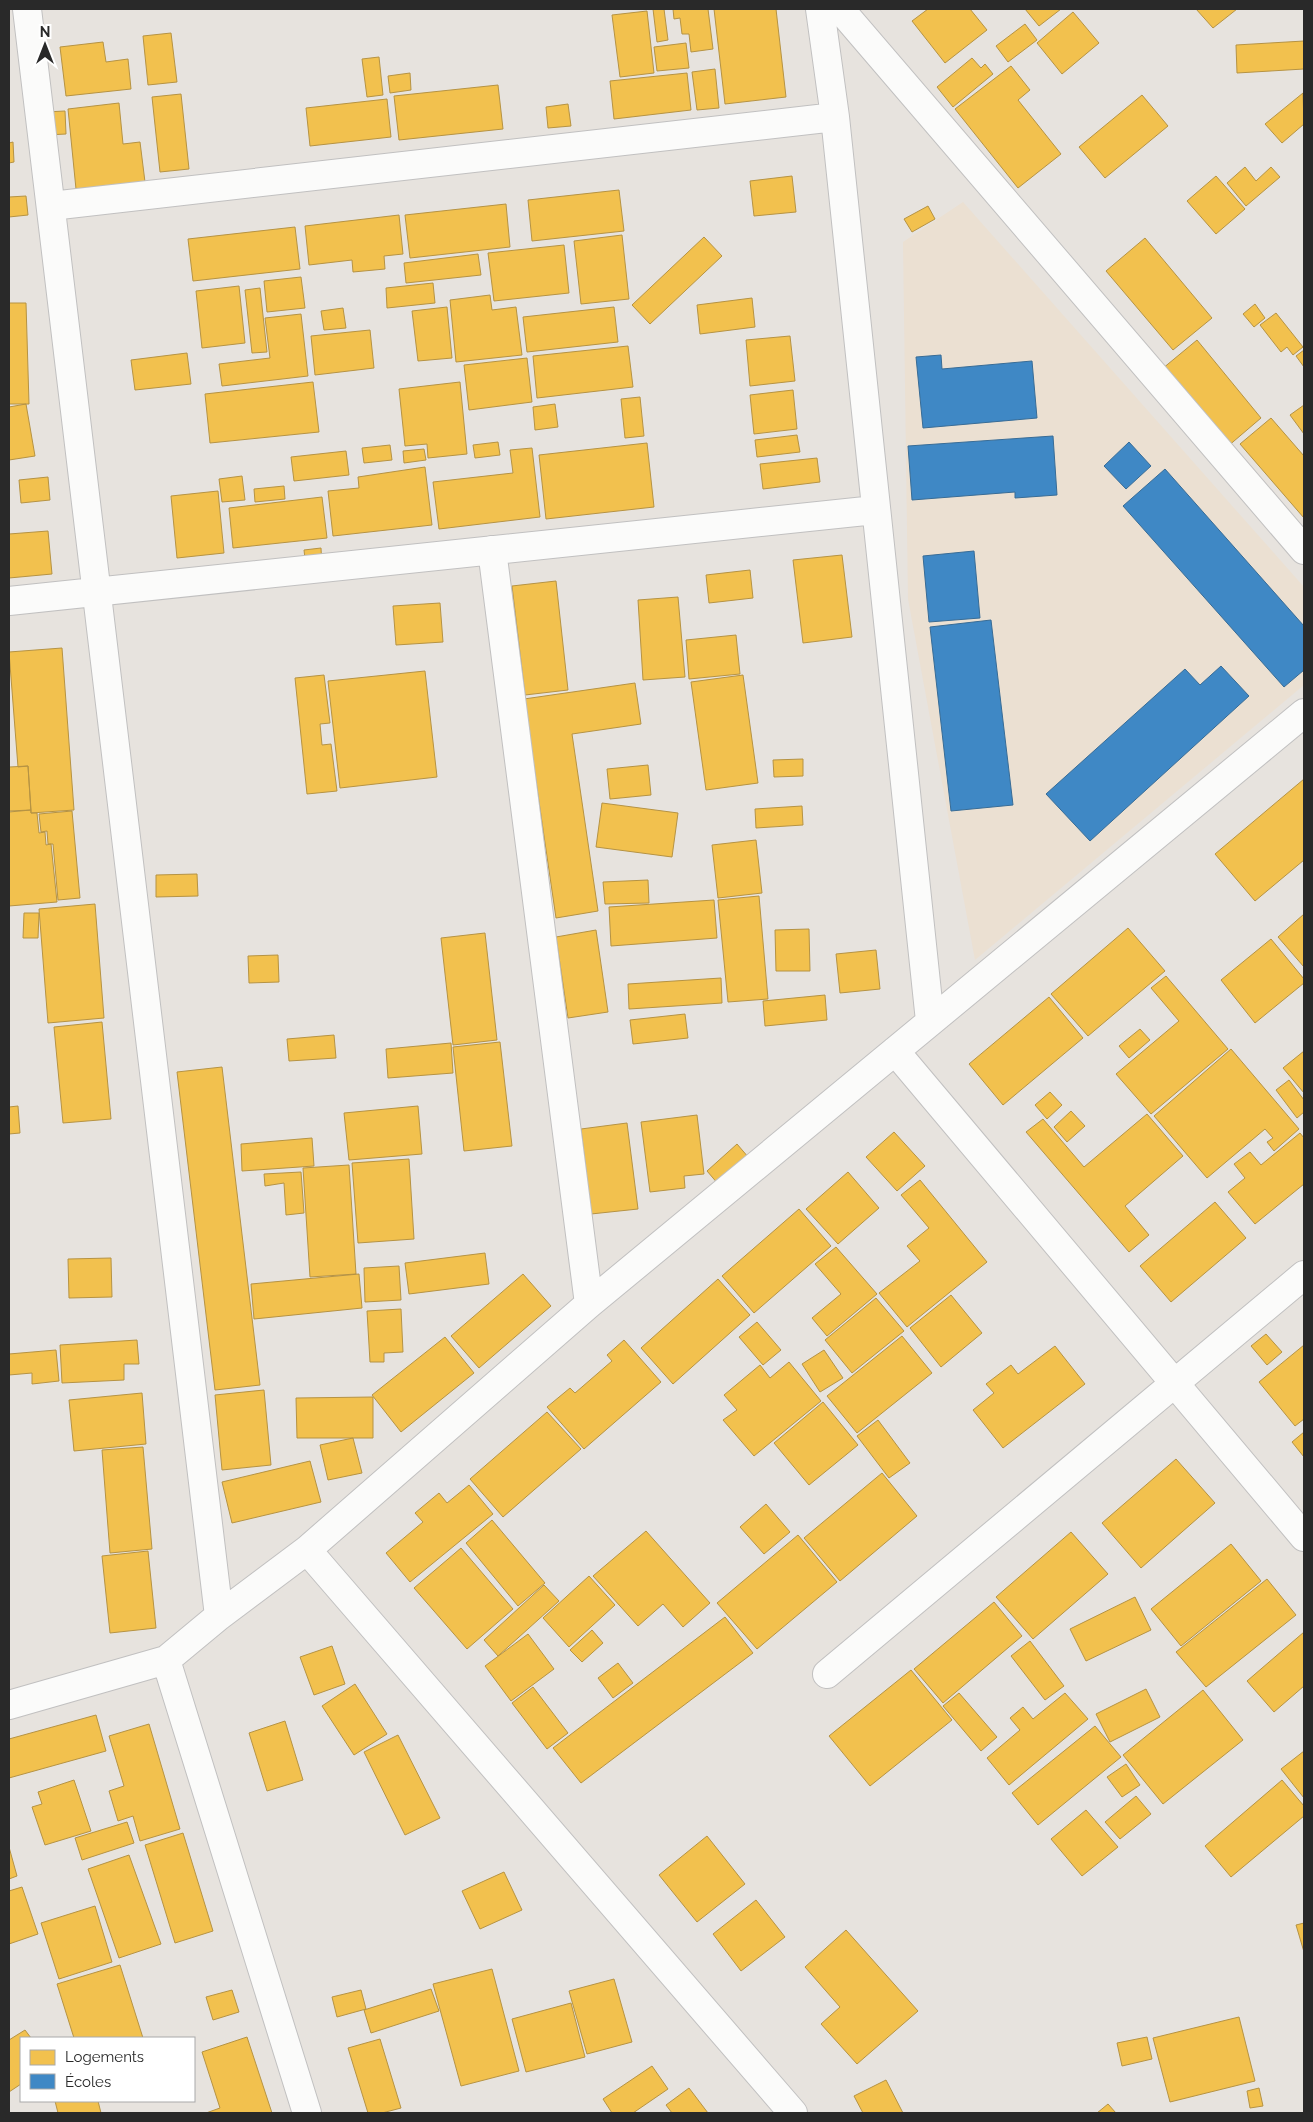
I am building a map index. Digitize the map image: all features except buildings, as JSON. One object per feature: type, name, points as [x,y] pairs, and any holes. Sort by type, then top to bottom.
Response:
[{"type":"street","points":[[27,9],[219,1616]]},
{"type":"street","points":[[820,9],[835,117],[930,1021]]},
{"type":"street","points":[[840,9],[1304,550]]},
{"type":"street","points":[[51,206],[835,117]]},
{"type":"street","points":[[9,601],[875,510]]},
{"type":"street","points":[[492,550],[589,1304]]},
{"type":"street","points":[[9,1705],[166,1660],[219,1616],[307,1550],[589,1304],[1304,713]]},
{"type":"street","points":[[895,1050],[1304,1537]]},
{"type":"street","points":[[827,1674],[1304,1275]]},
{"type":"street","points":[[307,1550],[793,2113]]},
{"type":"street","points":[[166,1660],[307,2113]]},
{"type":"shaded area","points":[[963,202],[1304,587],[1304,685],[975,960],[908,599],[903,242]]}]
